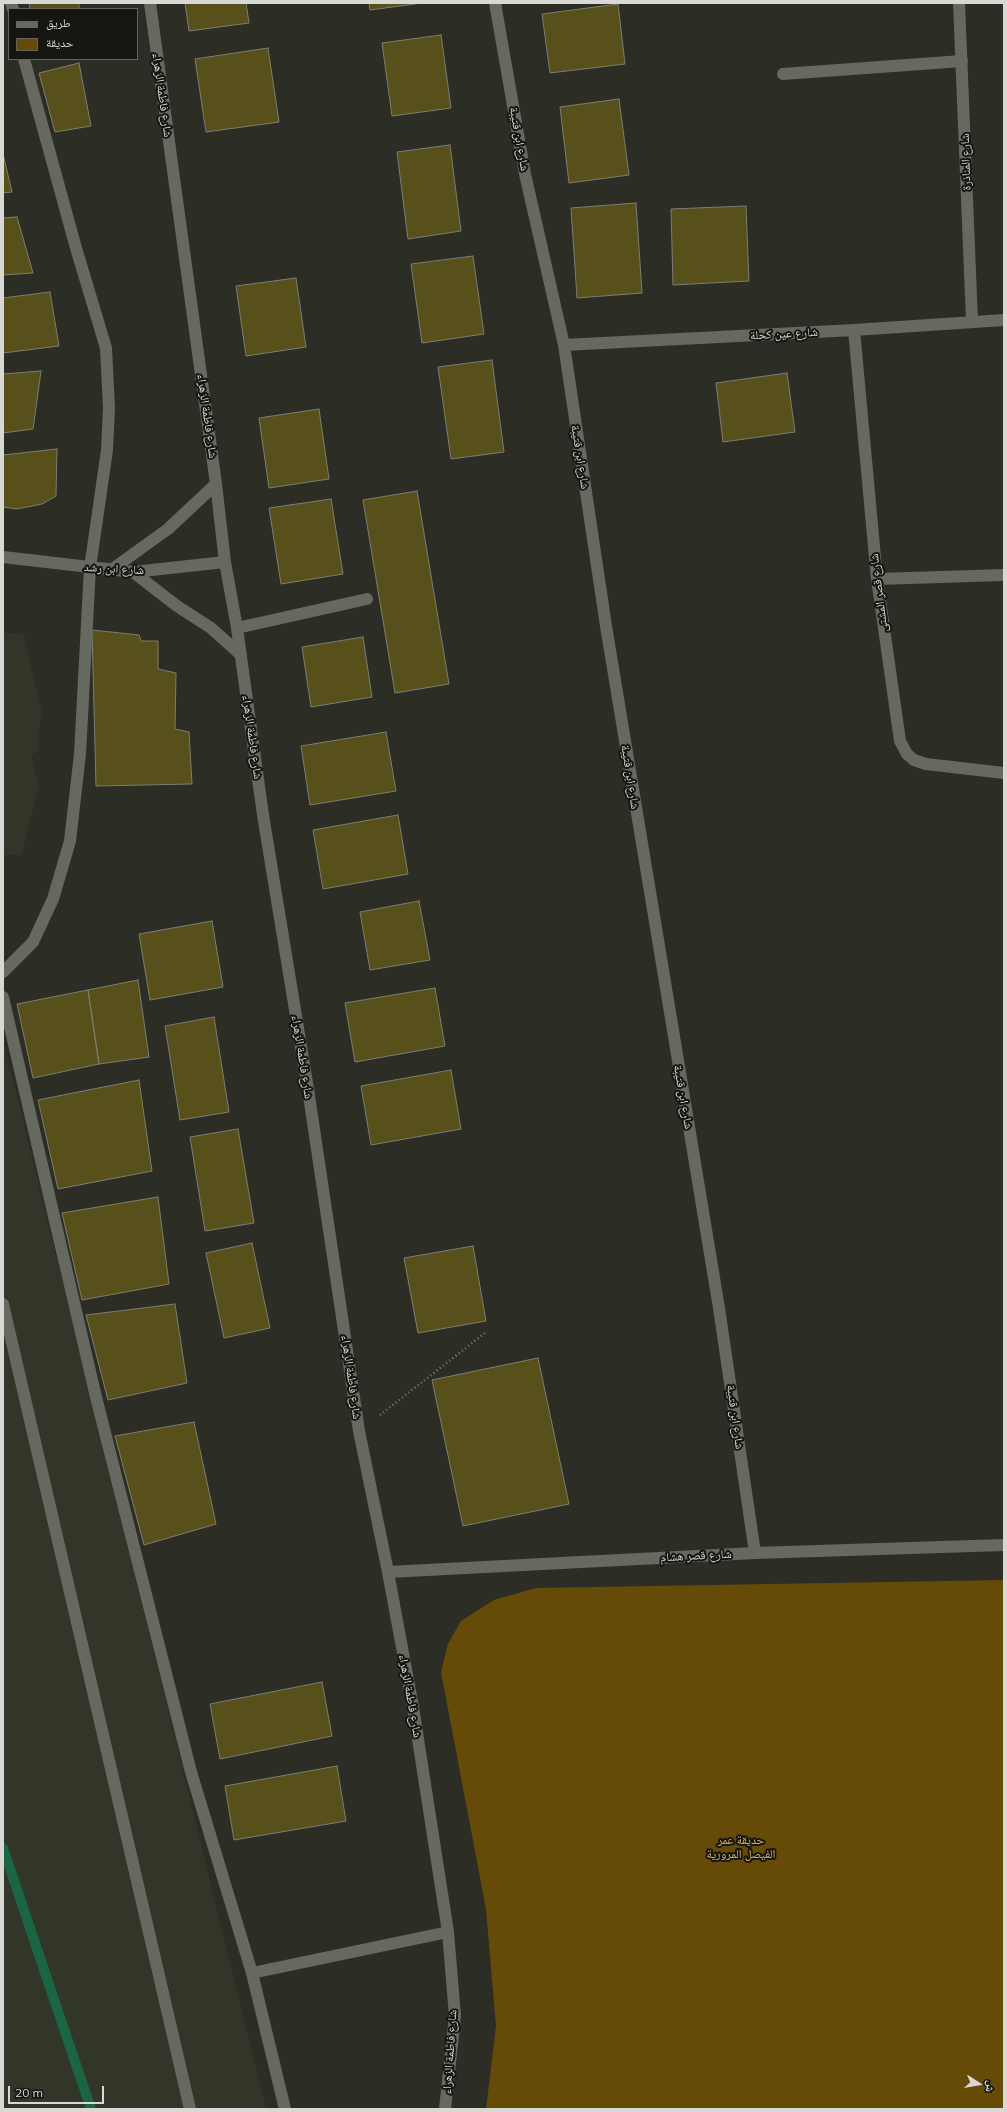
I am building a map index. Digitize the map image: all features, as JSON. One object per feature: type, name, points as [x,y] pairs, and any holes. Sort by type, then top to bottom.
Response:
[{"type":"street","name":"شارع فاطمة الزهراء","points":[[150,3],[216,484],[225,562],[237,628],[263,815],[308,1089],[359,1431],[388,1572],[413,1707],[448,1932],[455,2016],[445,2109]]},
{"type":"street","name":"شارع ابن قتيبة","points":[[495,3],[525,174],[564,346],[607,634],[719,1308],[755,1554]]},
{"type":"street","name":"شارع المناذرة","points":[[959,3],[972,321]]},
{"type":"street","points":[[3,972],[33,942],[53,899],[70,841],[80,754],[90,568],[107,450],[109,408],[106,348],[76,248],[24,60]]},
{"type":"street","points":[[783,74],[962,60]]},
{"type":"street","name":"شارع عين كحلة","points":[[564,346],[1004,320]]},
{"type":"street","name":"شارع قصر المشتى","points":[[854,330],[877,579],[900,741],[907,754],[914,760],[926,764],[1004,773]]},
{"type":"street","points":[[111,570],[168,529],[216,484]]},
{"type":"street","name":"شارع ابن رشد","points":[[3,557],[133,572],[225,562]]},
{"type":"street","points":[[133,572],[177,606],[211,628],[240,654]]},
{"type":"street","points":[[877,579],[1004,575]]},
{"type":"street","points":[[237,628],[367,599]]},
{"type":"street","points":[[3,997],[96,1397],[189,1765],[252,1973],[285,2109]]},
{"type":"street","points":[[3,1304],[190,2109]]},
{"type":"street","name":"شارع قصر هشام","points":[[388,1572],[755,1554],[1004,1545]]},
{"type":"street","points":[[252,1973],[448,1932]]},
{"type":"path","points":[[359,1431],[485,1333]]},
{"type":"shaded area","points":[[3,633],[23,633],[42,711],[38,736],[40,750],[31,755],[39,786],[21,855],[3,855]]},
{"type":"shaded area","points":[[3,1040],[163,1690],[266,2109],[3,2109]]},
{"type":"green space","name":"حديقة عمر الفيصل المرورية","points":[[1004,1580],[1004,2109],[486,2109],[496,2026],[486,1909],[441,1672],[448,1644],[461,1621],[494,1600],[536,1588]]},
{"type":"building","points":[[29,3],[79,3],[79,8],[30,8]]},
{"type":"building","points":[[185,3],[246,3],[249,23],[189,31]]},
{"type":"building","points":[[369,3],[422,3],[370,10]]},
{"type":"building","points":[[618,4],[625,64],[550,73],[542,14]]},
{"type":"building","points":[[441,35],[451,108],[392,116],[382,43]]},
{"type":"building","points":[[268,48],[279,122],[206,132],[195,59]]},
{"type":"building","points":[[79,63],[91,126],[55,132],[39,73]]},
{"type":"building","points":[[619,99],[629,175],[569,183],[560,107]]},
{"type":"building","points":[[450,145],[461,231],[408,239],[397,152]]},
{"type":"building","points":[[3,154],[12,192],[3,193]]},
{"type":"building","points":[[636,203],[642,293],[577,298],[571,208]]},
{"type":"building","points":[[746,206],[749,281],[673,285],[671,209]]},
{"type":"building","points":[[17,217],[33,273],[3,275],[3,218]]},
{"type":"building","points":[[473,256],[484,334],[422,343],[411,264]]},
{"type":"building","points":[[296,278],[306,347],[246,356],[236,286]]},
{"type":"building","points":[[50,292],[59,346],[3,353],[3,298]]},
{"type":"building","points":[[492,360],[504,452],[451,459],[438,367]]},
{"type":"building","points":[[41,371],[33,429],[3,433],[3,374]]},
{"type":"building","points":[[787,373],[795,432],[723,442],[716,383]]},
{"type":"building","points":[[319,409],[329,479],[269,488],[259,418]]},
{"type":"building","points":[[57,449],[56,496],[42,504],[17,509],[3,507],[3,455]]},
{"type":"building","points":[[417,491],[449,684],[395,693],[363,500]]},
{"type":"building","points":[[331,499],[343,574],[281,584],[269,508]]},
{"type":"building","points":[[92,630],[139,635],[141,641],[158,641],[158,669],[176,673],[175,729],[189,732],[192,784],[96,786]]},
{"type":"building","points":[[363,637],[372,697],[311,707],[302,647]]},
{"type":"building","points":[[386,732],[396,791],[310,805],[301,746]]},
{"type":"building","points":[[398,815],[408,874],[323,889],[313,830]]},
{"type":"building","points":[[419,901],[430,960],[370,970],[360,912]]},
{"type":"building","points":[[212,921],[223,987],[150,1000],[139,934]]},
{"type":"building","points":[[138,980],[149,1057],[99,1064],[88,990]]},
{"type":"building","points":[[435,988],[445,1046],[355,1062],[345,1003]]},
{"type":"building","points":[[88,990],[99,1064],[33,1078],[17,1004]]},
{"type":"building","points":[[214,1017],[229,1112],[180,1120],[165,1026]]},
{"type":"building","points":[[451,1070],[461,1129],[371,1145],[361,1086]]},
{"type":"building","points":[[139,1080],[152,1171],[58,1189],[38,1100]]},
{"type":"building","points":[[238,1129],[254,1223],[205,1231],[190,1137]]},
{"type":"building","points":[[158,1197],[169,1284],[82,1300],[62,1213]]},
{"type":"building","points":[[252,1243],[270,1328],[224,1338],[206,1253]]},
{"type":"building","points":[[473,1246],[486,1321],[418,1333],[404,1258]]},
{"type":"building","points":[[175,1304],[187,1383],[108,1400],[86,1315]]},
{"type":"building","points":[[538,1358],[569,1504],[463,1526],[432,1380]]},
{"type":"building","points":[[194,1422],[216,1524],[144,1545],[115,1436]]},
{"type":"building","points":[[322,1682],[332,1736],[220,1759],[210,1704]]},
{"type":"building","points":[[337,1766],[346,1821],[234,1840],[225,1786]]},
{"type":"waterway","points":[[3,1848],[91,2109]]}]
